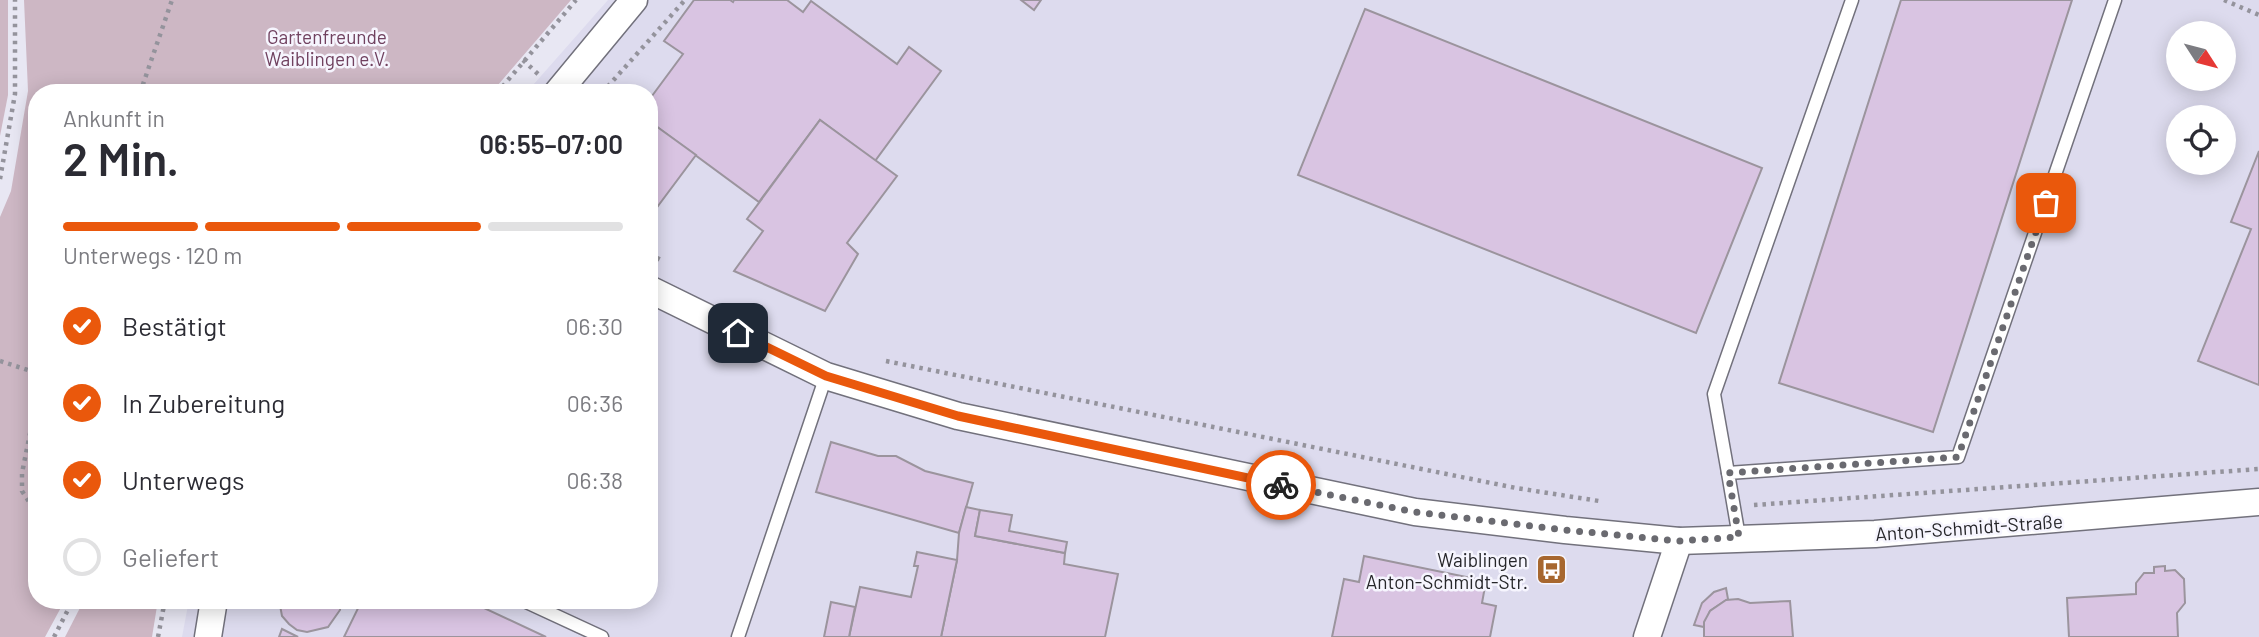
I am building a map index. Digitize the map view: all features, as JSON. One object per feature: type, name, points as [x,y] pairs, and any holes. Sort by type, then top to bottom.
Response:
[{"type":"street","points":[[564,84],[634,0]]},
{"type":"street","name":"Anton-Schmidt-Straße","points":[[658,293],[826,376],[958,416],[1403,509],[1565,530],[1679,541],[1875,534],[2259,502]]},
{"type":"street","points":[[1647,637],[1679,541]]},
{"type":"street","points":[[208,637],[213,609]]},
{"type":"lane","points":[[1739,537],[1714,394],[1852,0]]},
{"type":"lane","points":[[1728,473],[1958,457],[2115,0]]},
{"type":"lane","points":[[738,637],[826,376]]},
{"type":"lane","points":[[541,609],[602,637]]},
{"type":"path","points":[[0,179],[15,94],[15,0]]},
{"type":"path","points":[[143,84],[172,0]]},
{"type":"path","points":[[505,84],[576,0]]},
{"type":"path","points":[[610,84],[685,0]]},
{"type":"path","points":[[2224,0],[2259,15]]},
{"type":"path","points":[[658,259],[674,267]]},
{"type":"path","points":[[873,358],[1516,488],[1601,501]]},
{"type":"path","points":[[0,361],[28,370]]},
{"type":"path","points":[[28,443],[22,473],[22,491],[28,500]]},
{"type":"path","points":[[1734,506],[2259,469]]},
{"type":"path","points":[[54,637],[68,609]]},
{"type":"path","points":[[158,637],[163,609]]},
{"type":"shaded area","points":[[608,0],[2259,0],[2259,637],[182,637],[187,609],[658,609],[658,84],[534,84]]},
{"type":"green space","points":[[0,0],[8,0],[8,95],[0,136]]},
{"type":"green space","name":"Gartenfreunde Waiblingen e.V.","points":[[24,0],[571,0],[499,84],[28,84],[28,91]]},
{"type":"green space","name":"Gartenfreunde Waiblingen e.V.","points":[[28,91],[28,609],[60,609],[45,637],[0,637],[0,217],[11,191]]},
{"type":"green space","points":[[79,609],[157,609],[152,637],[65,637]]},
{"type":"building","points":[[694,0],[787,0],[803,12],[811,1],[897,64],[909,47],[941,71],[875,161],[820,120],[759,202],[658,128],[658,88],[683,54],[664,41]]},
{"type":"building","points":[[1021,0],[1041,0],[1034,10]]},
{"type":"building","points":[[1901,0],[2072,0],[1933,432],[1779,383]]},
{"type":"building","points":[[1365,9],[1762,168],[1696,333],[1298,175]]},
{"type":"building","points":[[820,120],[897,176],[847,243],[858,254],[825,311],[734,271],[763,231],[747,219]]},
{"type":"building","points":[[658,128],[696,155],[658,206]]},
{"type":"building","points":[[2259,151],[2259,385],[2198,361],[2251,229],[2231,222]]},
{"type":"building","points":[[831,442],[878,456],[896,456],[925,471],[973,483],[959,533],[816,492]]},
{"type":"building","points":[[966,507],[980,510],[975,536],[1065,553],[1064,564],[1118,574],[1105,637],[941,637]]},
{"type":"building","points":[[980,510],[1012,515],[1009,531],[1067,542],[1065,553],[975,536]]},
{"type":"building","points":[[917,552],[957,560],[941,637],[849,637],[860,587],[911,597],[918,566],[914,566]]},
{"type":"building","points":[[1364,556],[1486,581],[1482,603],[1496,606],[1490,637],[1332,637],[1344,579],[1359,582]]},
{"type":"building","points":[[2165,566],[2165,571],[2175,570],[2184,579],[2185,603],[2177,613],[2178,637],[2069,637],[2067,598],[2136,594],[2136,583],[2144,573],[2154,573],[2154,567]]},
{"type":"building","points":[[1726,588],[1728,599],[1710,611],[1704,627],[1694,625],[1702,603],[1714,592]]},
{"type":"building","points":[[1738,599],[1750,603],[1790,601],[1793,637],[1704,637],[1704,622],[1710,611],[1726,600]]},
{"type":"building","points":[[831,602],[855,607],[849,637],[824,637]]},
{"type":"building","points":[[281,609],[340,609],[328,627],[307,632],[297,630],[282,616]]},
{"type":"building","points":[[358,609],[486,609],[546,637],[344,637]]},
{"type":"building","points":[[282,629],[298,637],[279,637]]},
{"type":"way so far","points":[[1281,485],[1415,512],[1679,541],[1739,537],[1728,473],[1958,457],[2046,203]]},
{"type":"place","name":"Waiblingen Anton-Schmidt-Str.","points":[[1551,570]]},
{"type":"route","points":[[738,333],[826,376],[958,416],[1281,485]]}]
